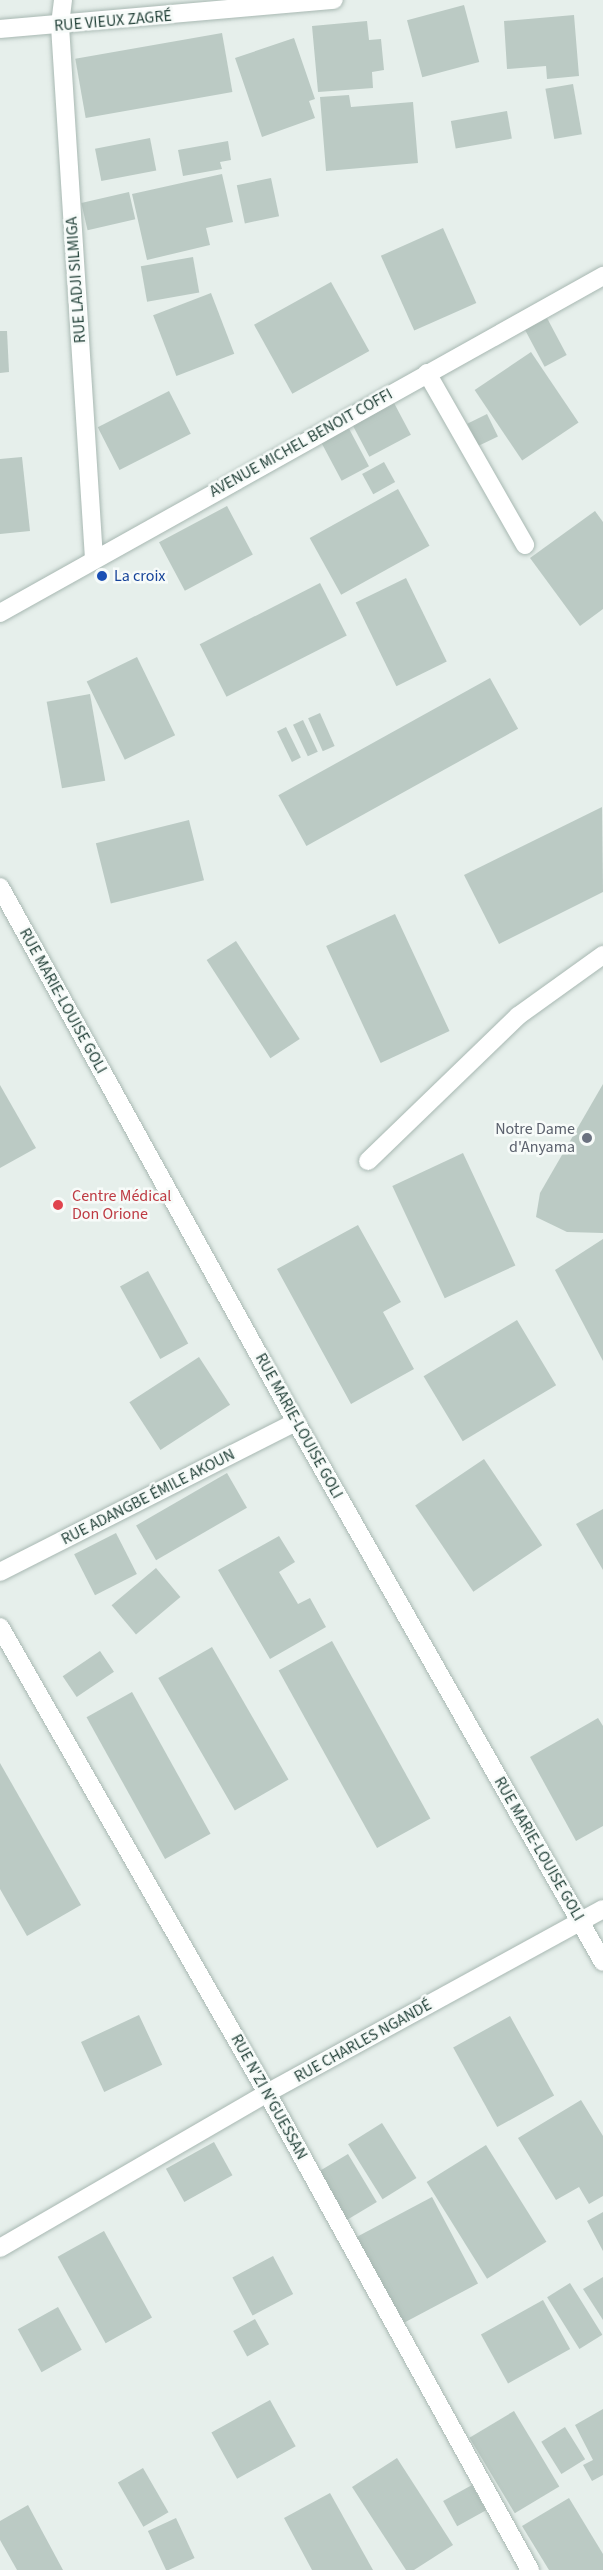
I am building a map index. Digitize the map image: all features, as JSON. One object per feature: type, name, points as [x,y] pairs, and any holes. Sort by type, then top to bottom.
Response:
[{"type":"street","name":"RUE LADJI SILMIGA","points":[[63,0],[60,26],[94,559]]},
{"type":"street","name":"RUE VIEUX ZAGRÉ","points":[[0,29],[60,26],[334,0]]},
{"type":"street","name":"AVENUE MICHEL BENOIT COFFI","points":[[0,612],[603,276]]},
{"type":"street","points":[[427,373],[525,545]]},
{"type":"street","name":"RUE MARIE-LOUISE GOLI","points":[[0,887],[296,1422],[603,1962]]},
{"type":"street","points":[[368,1161],[518,1016],[603,955]]},
{"type":"street","name":"RUE ADANGBE ÉMILE AKOUN","points":[[0,1572],[296,1422]]},
{"type":"street","name":"RUE N'ZI N'GUESSAN","points":[[0,1628],[267,2093],[530,2570]]},
{"type":"street","name":"RUE CHARLES NGANDÉ","points":[[0,2248],[267,2093],[603,1909]]},
{"type":"building","points":[[464,5],[479,62],[422,77],[407,20]]},
{"type":"building","points":[[574,15],[579,76],[547,79],[546,66],[507,69],[504,21]]},
{"type":"building","points":[[367,21],[369,40],[381,39],[384,70],[372,72],[373,88],[318,92],[312,26]]},
{"type":"building","points":[[222,33],[232,92],[86,118],[75,59]]},
{"type":"building","points":[[294,38],[315,99],[309,101],[315,118],[262,137],[235,58]]},
{"type":"building","points":[[573,84],[582,134],[554,139],[545,89]]},
{"type":"building","points":[[349,95],[351,107],[413,102],[418,163],[326,171],[320,97]]},
{"type":"building","points":[[507,111],[512,139],[456,148],[451,121]]},
{"type":"building","points":[[150,138],[156,170],[101,181],[95,149]]},
{"type":"building","points":[[228,141],[231,160],[220,162],[222,169],[183,176],[178,150]]},
{"type":"building","points":[[222,174],[233,222],[206,228],[210,245],[147,260],[132,194]]},
{"type":"building","points":[[271,178],[279,216],[245,223],[237,185]]},
{"type":"building","points":[[129,192],[135,219],[88,230],[81,203]]},
{"type":"building","points":[[443,228],[476,303],[414,331],[381,256]]},
{"type":"building","points":[[193,257],[199,292],[147,302],[141,266]]},
{"type":"building","points":[[331,282],[369,351],[292,394],[254,325]]},
{"type":"building","points":[[211,293],[234,354],[176,376],[153,315]]},
{"type":"building","points":[[547,318],[567,355],[545,367],[525,330]]},
{"type":"building","points":[[0,331],[7,331],[9,372],[0,373]]},
{"type":"building","points":[[531,352],[579,422],[522,460],[475,390]]},
{"type":"building","points":[[169,391],[191,434],[120,470],[98,427]]},
{"type":"building","points":[[394,403],[411,435],[369,457],[353,425]]},
{"type":"building","points":[[487,414],[498,436],[478,446],[467,424]]},
{"type":"building","points":[[346,423],[369,466],[342,481],[319,438]]},
{"type":"building","points":[[22,457],[30,531],[0,534],[0,459]]},
{"type":"building","points":[[384,462],[395,482],[373,494],[362,474]]},
{"type":"building","points":[[398,489],[430,546],[341,595],[310,538]]},
{"type":"building","points":[[227,506],[253,555],[185,591],[159,542]]},
{"type":"building","points":[[595,511],[603,522],[603,609],[580,626],[530,558]]},
{"type":"building","points":[[406,578],[447,662],[396,686],[356,603]]},
{"type":"building","points":[[320,583],[347,636],[226,697],[200,644]]},
{"type":"building","points":[[137,657],[175,735],[125,760],[87,682]]},
{"type":"building","points":[[490,678],[518,729],[306,846],[278,795]]},
{"type":"building","points":[[90,694],[105,781],[62,788],[47,702]]},
{"type":"building","points":[[320,713],[335,746],[323,751],[308,718]]},
{"type":"building","points":[[303,720],[318,752],[308,756],[293,725]]},
{"type":"building","points":[[286,727],[301,758],[292,762],[277,731]]},
{"type":"building","points":[[602,807],[603,892],[499,944],[464,875]]},
{"type":"building","points":[[189,820],[204,880],[111,903],[96,843]]},
{"type":"building","points":[[395,914],[450,1031],[381,1063],[326,946]]},
{"type":"building","points":[[236,941],[300,1039],[270,1058],[207,960]]},
{"type":"building","name":"Notre Dame d'Anyama","points":[[603,1084],[603,1233],[567,1232],[536,1217],[540,1193]]},
{"type":"building","points":[[0,1085],[36,1148],[0,1168]]},
{"type":"building","points":[[463,1153],[515,1265],[445,1298],[392,1186]]},
{"type":"building","points":[[358,1225],[401,1302],[383,1312],[414,1369],[351,1404],[277,1269]]},
{"type":"building","points":[[603,1239],[603,1361],[555,1270]]},
{"type":"building","points":[[148,1271],[188,1344],[160,1359],[120,1287]]},
{"type":"building","points":[[517,1320],[556,1385],[463,1441],[424,1376]]},
{"type":"building","points":[[199,1357],[230,1405],[160,1450],[129,1402]]},
{"type":"building","points":[[484,1459],[542,1545],[473,1592],[415,1505]]},
{"type":"building","points":[[227,1473],[247,1508],[156,1560],[136,1526]]},
{"type":"building","points":[[603,1509],[603,1570],[576,1524]]},
{"type":"building","points":[[116,1533],[137,1574],[95,1595],[74,1554]]},
{"type":"building","points":[[279,1536],[295,1562],[279,1572],[298,1604],[310,1598],[326,1627],[270,1659],[218,1570]]},
{"type":"building","points":[[156,1568],[180,1597],[136,1634],[112,1605]]},
{"type":"building","points":[[332,1641],[430,1819],[377,1848],[279,1671]]},
{"type":"building","points":[[212,1647],[288,1780],[235,1811],[158,1678]]},
{"type":"building","points":[[100,1651],[114,1672],[77,1697],[63,1676]]},
{"type":"building","points":[[132,1692],[211,1834],[165,1859],[87,1717]]},
{"type":"building","points":[[598,1718],[603,1726],[603,1826],[576,1841],[530,1757]]},
{"type":"building","points":[[0,1763],[81,1905],[27,1936],[0,1889]]},
{"type":"building","points":[[139,2015],[162,2065],[104,2092],[81,2042]]},
{"type":"building","points":[[510,2016],[554,2096],[497,2127],[453,2048]]},
{"type":"building","points":[[581,2100],[603,2136],[603,2196],[589,2204],[579,2187],[556,2200],[518,2138]]},
{"type":"building","points":[[382,2123],[416,2178],[383,2199],[348,2144]]},
{"type":"building","points":[[214,2142],[232,2175],[184,2202],[166,2169]]},
{"type":"building","points":[[486,2145],[546,2242],[487,2279],[427,2182]]},
{"type":"building","points":[[348,2154],[377,2202],[345,2221],[316,2173]]},
{"type":"building","points":[[432,2197],[478,2284],[401,2324],[355,2238]]},
{"type":"building","points":[[603,2212],[603,2251],[587,2221]]},
{"type":"building","points":[[104,2231],[152,2318],[106,2343],[58,2257]]},
{"type":"building","points":[[273,2256],[293,2294],[253,2316],[232,2278]]},
{"type":"building","points":[[603,2277],[603,2320],[583,2289]]},
{"type":"building","points":[[570,2283],[602,2335],[579,2349],[547,2297]]},
{"type":"building","points":[[543,2300],[570,2349],[508,2383],[481,2334]]},
{"type":"building","points":[[58,2307],[82,2350],[42,2372],[18,2329]]},
{"type":"building","points":[[255,2319],[269,2344],[247,2356],[233,2331]]},
{"type":"building","points":[[270,2400],[296,2446],[237,2479],[211,2432]]},
{"type":"building","points":[[603,2409],[603,2475],[592,2481],[583,2465],[593,2460],[575,2425]]},
{"type":"building","points":[[514,2411],[559,2486],[515,2513],[469,2438]]},
{"type":"building","points":[[565,2427],[585,2459],[561,2474],[541,2442]]},
{"type":"building","points":[[397,2458],[453,2545],[414,2570],[406,2570],[352,2487]]},
{"type":"building","points":[[143,2468],[168,2512],[143,2527],[118,2482]]},
{"type":"building","points":[[472,2485],[486,2510],[457,2526],[443,2501]]},
{"type":"building","points":[[330,2493],[373,2570],[312,2570],[284,2518]]},
{"type":"building","points":[[569,2498],[603,2554],[603,2570],[549,2570],[522,2526]]},
{"type":"building","points":[[28,2505],[63,2570],[17,2570],[0,2540],[0,2521]]},
{"type":"building","points":[[176,2518],[195,2558],[166,2570],[148,2531]]},
{"type":"place","name":"La croix","points":[[102,576]]},
{"type":"place","name":"Notre Dame d'Anyama","points":[[587,1138]]},
{"type":"place","name":"Centre Médical Don Orione","points":[[58,1205]]}]
